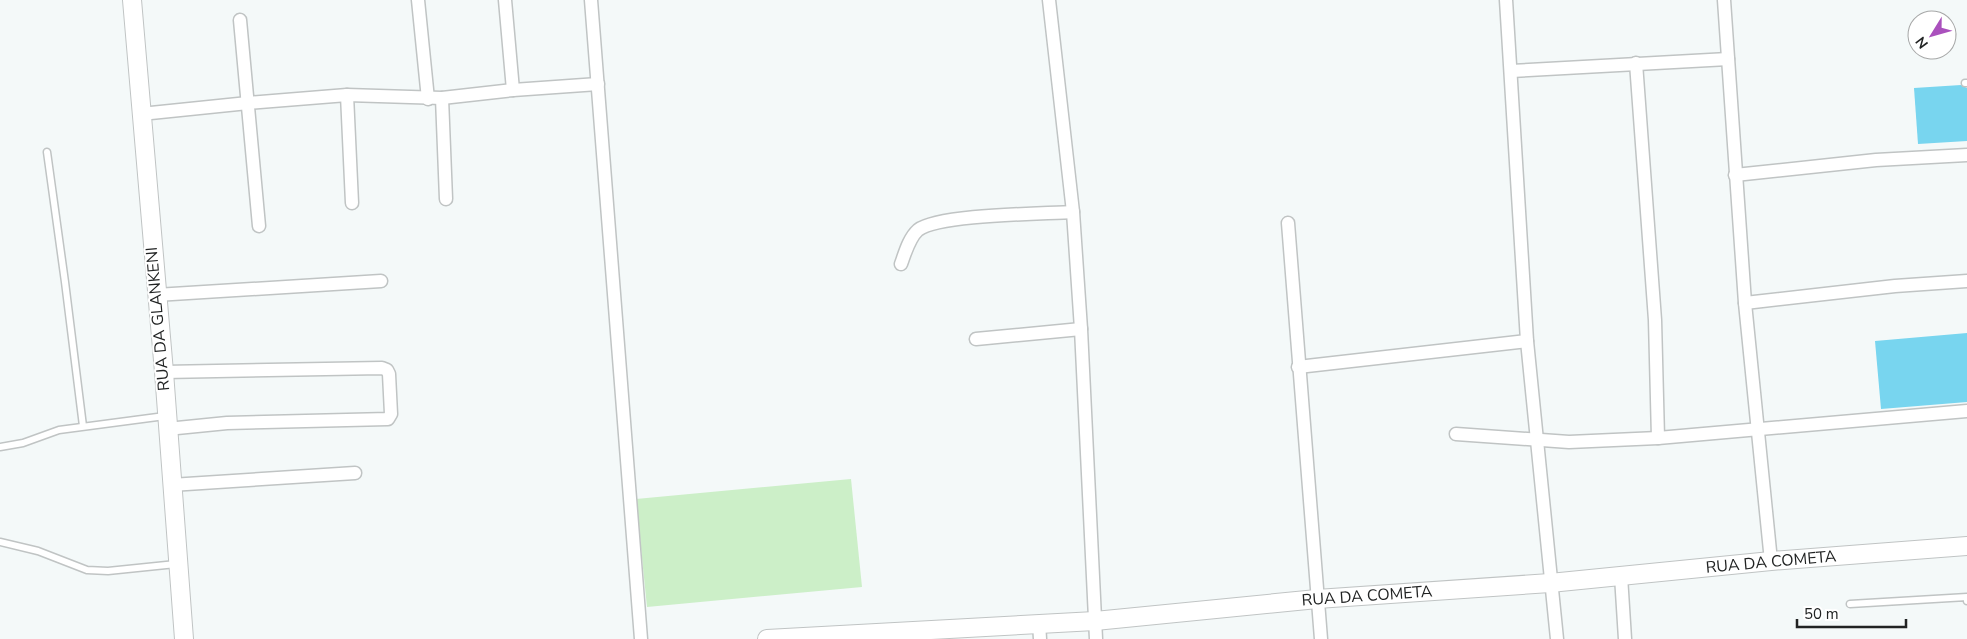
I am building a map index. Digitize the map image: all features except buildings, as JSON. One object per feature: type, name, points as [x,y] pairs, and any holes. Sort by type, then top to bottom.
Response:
[{"type":"street","name":"RUA DA GLANKENI","points":[[132,0],[164,372],[166,422],[184,639]]},
{"type":"street","points":[[418,0],[428,99]]},
{"type":"street","points":[[505,0],[513,90]]},
{"type":"street","points":[[591,0],[641,639]]},
{"type":"street","points":[[1049,0],[1073,212],[1081,329],[1096,639]]},
{"type":"street","points":[[1506,0],[1527,341],[1557,639]]},
{"type":"street","points":[[1724,0],[1746,303],[1771,561]]},
{"type":"street","points":[[240,20],[259,226]]},
{"type":"street","points":[[1511,71],[1728,58]]},
{"type":"street","points":[[1636,63],[1655,320],[1658,438]]},
{"type":"street","points":[[142,114],[347,95],[428,99],[598,84]]},
{"type":"street","points":[[347,95],[352,202]]},
{"type":"street","points":[[442,98],[446,199]]},
{"type":"street","points":[[1736,175],[1876,160],[1967,155]]},
{"type":"street","points":[[901,264],[909,243],[918,231],[933,222],[961,218],[1073,212]]},
{"type":"street","points":[[1288,223],[1321,639]]},
{"type":"street","points":[[156,295],[381,281]]},
{"type":"street","points":[[1746,303],[1895,286],[1967,281]]},
{"type":"street","points":[[976,339],[1081,329]]},
{"type":"street","points":[[1298,367],[1527,341]]},
{"type":"street","points":[[164,372],[382,368],[387,370],[389,374],[391,414],[388,419],[227,423],[166,422]]},
{"type":"street","points":[[1456,434],[1569,442],[1658,438],[1967,410]]},
{"type":"street","points":[[171,485],[355,473]]},
{"type":"street","name":"RUA DA COMETA","points":[[767,639],[1039,631],[1095,620],[1317,599],[1550,583],[1771,561],[1967,546]]},
{"type":"street","points":[[1621,576],[1625,639]]},
{"type":"lane","points":[[47,152],[66,282],[83,426]]},
{"type":"lane","points":[[0,447],[23,443],[59,430],[83,426],[166,422]]},
{"type":"lane","points":[[0,542],[38,551],[87,570],[108,571],[178,564]]},
{"type":"lane","points":[[1850,604],[1967,597],[1967,601]]},
{"type":"green space","points":[[851,479],[862,587],[647,607],[636,499]]}]
